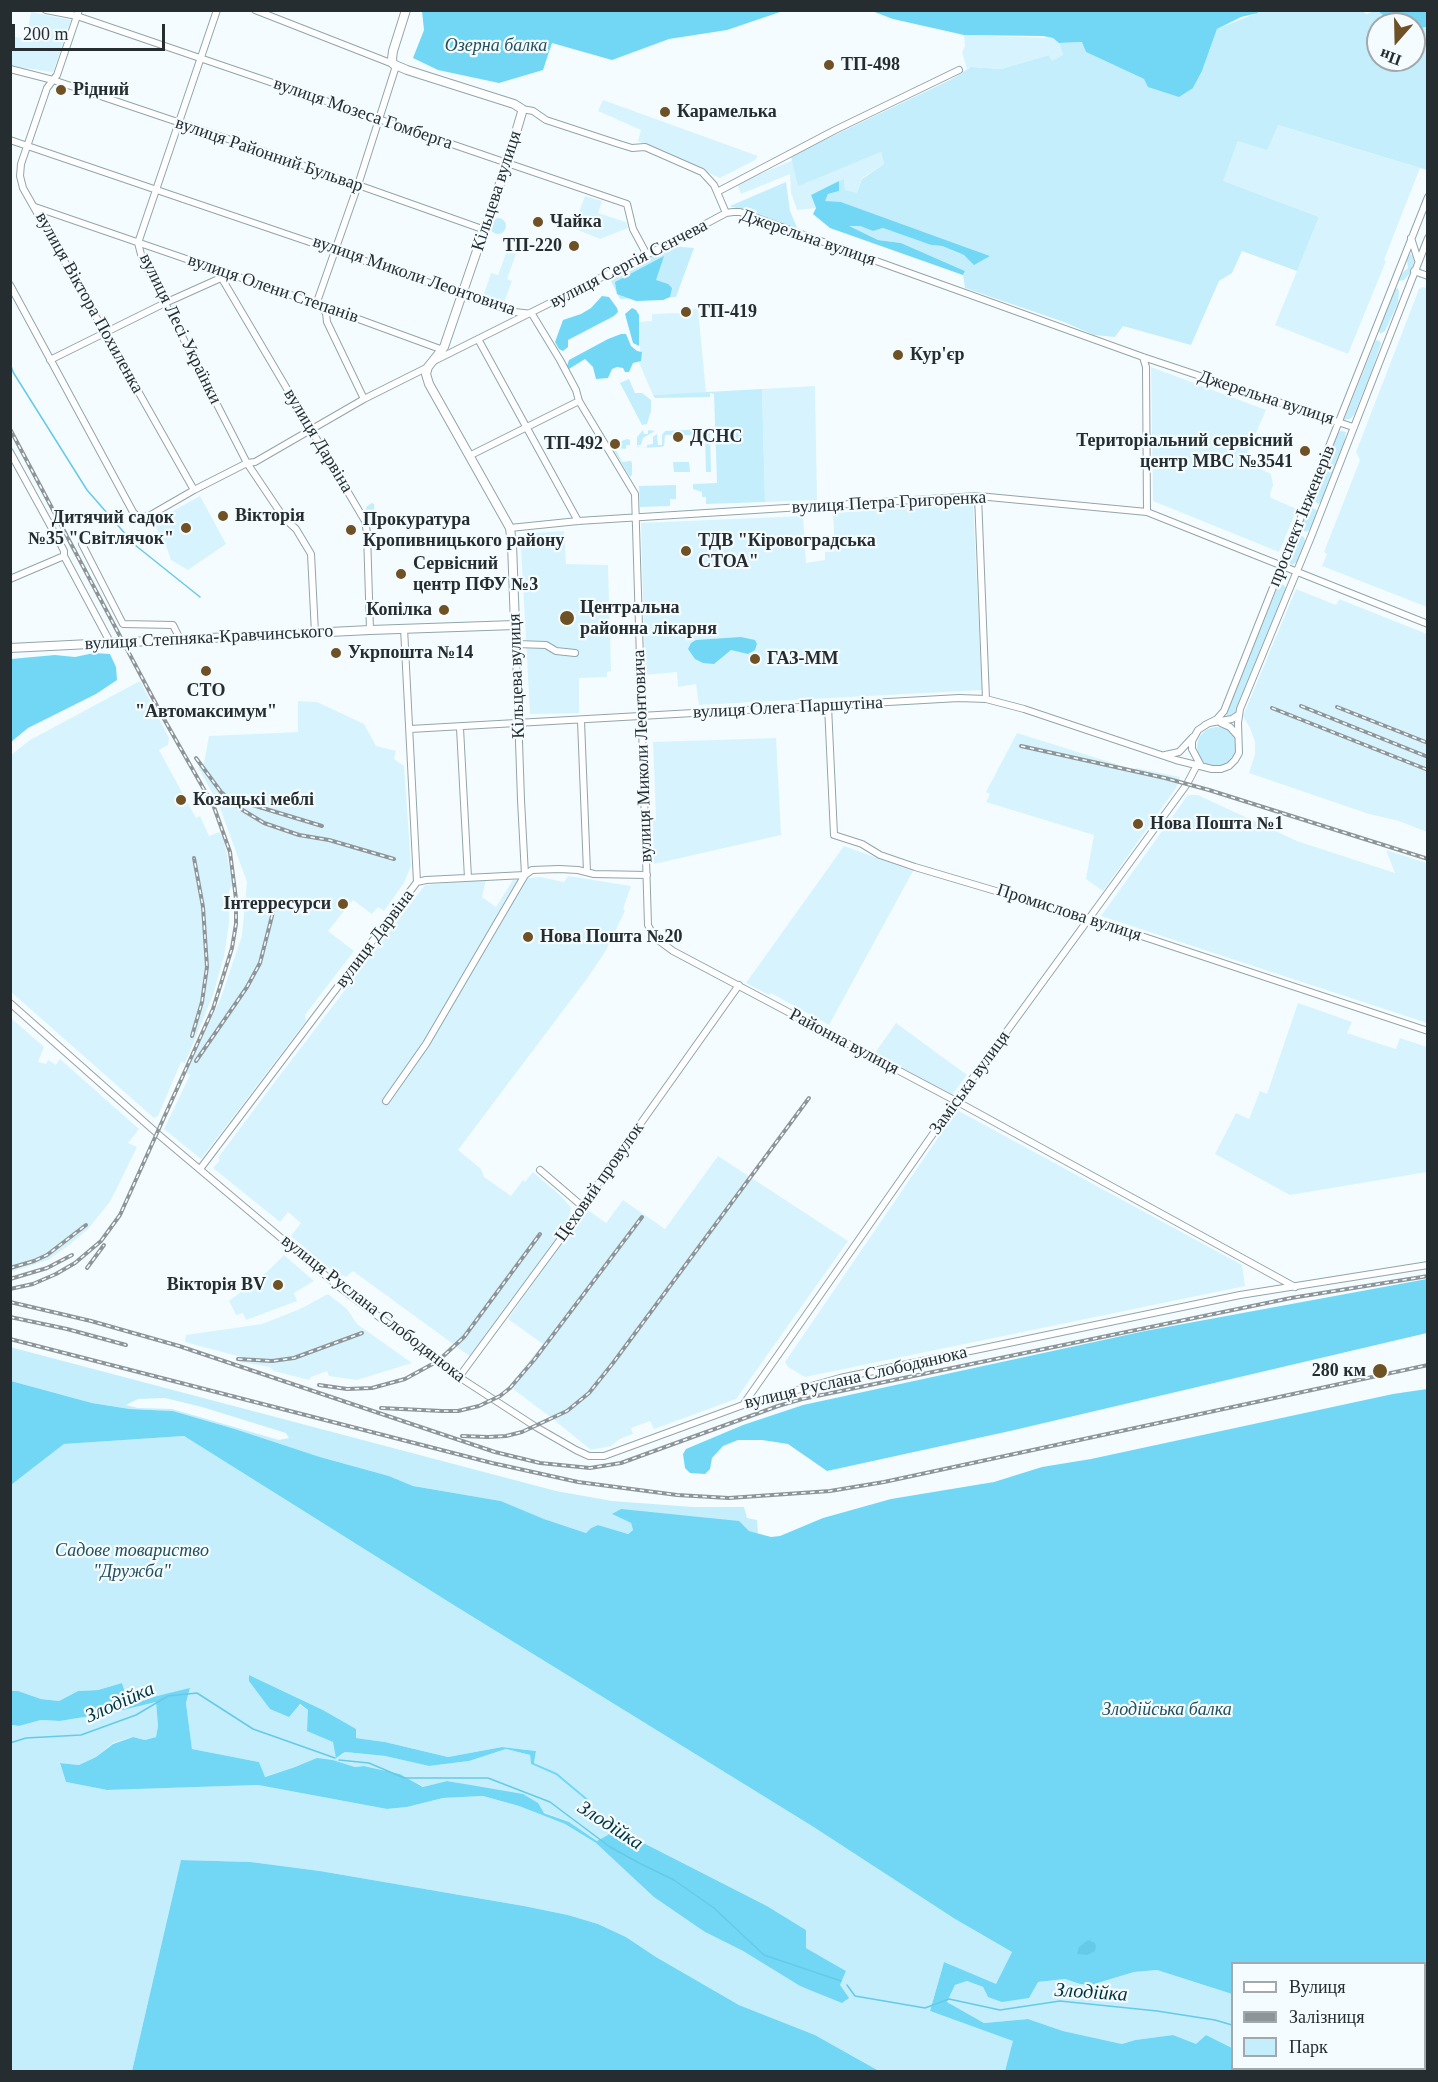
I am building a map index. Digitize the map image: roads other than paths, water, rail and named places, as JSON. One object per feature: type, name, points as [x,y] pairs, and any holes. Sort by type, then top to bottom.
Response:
[{"type":"main road","points":[[395,65],[392,59],[393,51],[406,10]]},
{"type":"main road","name":"Джерельна вулиця","points":[[395,65],[514,104],[522,109]]},
{"type":"main road","name":"Кільцева вулиця","points":[[515,625],[510,528],[427,381],[426,374],[443,350],[507,163],[522,109]]},
{"type":"main road","name":"вулиця Степняка-Кравчинського","points":[[10,648],[404,628],[515,625]]},
{"type":"street","name":"вулиця Мозеса Гомберга","points":[[46,10],[78,14],[202,59],[627,204],[633,229],[647,255]]},
{"type":"street","name":"вулиця Лесі Українки","points":[[217,10],[138,243],[142,258],[247,463],[284,518],[296,529],[311,554],[315,633]]},
{"type":"street","name":"Джерельна вулиця","points":[[255,10],[395,65]]},
{"type":"street","name":"вулиця Віктора Похиленка","points":[[78,14],[57,75],[47,88],[21,164],[20,176],[23,188],[194,490]]},
{"type":"street","points":[[364,399],[318,299],[380,119],[395,65]]},
{"type":"street","name":"вулиця Районний Бульвар","points":[[10,69],[53,80],[231,140],[484,230]]},
{"type":"street","points":[[717,192],[835,130],[959,70]]},
{"type":"street","name":"Джерельна вулиця","points":[[522,109],[533,111],[546,120],[633,148],[645,147],[702,172],[714,185],[726,213],[740,212],[1143,357],[1353,427]]},
{"type":"street","name":"вулиця Миколи Леонтовича","points":[[10,140],[516,312],[532,314],[576,390],[579,401],[635,495],[647,875]]},
{"type":"street","name":"проспект Інженерів","points":[[1204,725],[1216,719],[1224,711],[1428,197]]},
{"type":"street","name":"вулиця Олени Степанів","points":[[34,207],[320,305],[443,350]]},
{"type":"street","points":[[1421,212],[1428,207]]},
{"type":"street","name":"вулиця Сергія Сєнчева","points":[[50,360],[133,512],[137,516],[149,516],[247,463],[255,462],[364,399],[478,339],[532,314],[726,213]]},
{"type":"street","points":[[1411,237],[1418,260]]},
{"type":"street","name":"проспект Інженерів","points":[[1239,738],[1238,715],[1311,537],[1428,238]]},
{"type":"street","name":"вулиця Дарвіна","points":[[213,268],[365,521],[370,630]]},
{"type":"street","points":[[1414,271],[1428,276]]},
{"type":"street","points":[[10,285],[50,360],[165,303],[233,275]]},
{"type":"street","points":[[478,339],[578,521]]},
{"type":"street","points":[[1143,357],[1146,367],[1147,512]]},
{"type":"street","points":[[469,456],[579,401]]},
{"type":"street","points":[[10,452],[60,543],[64,556],[110,642]]},
{"type":"street","points":[[978,496],[986,699]]},
{"type":"street","name":"вулиця Петра Григоренка","points":[[510,528],[635,517],[978,496],[1147,512],[1428,624]]},
{"type":"street","points":[[1306,503],[1321,509]]},
{"type":"street","points":[[1296,531],[1311,537]]},
{"type":"street","points":[[82,544],[123,624],[173,625],[180,639]]},
{"type":"street","points":[[11,579],[64,556]]},
{"type":"street","name":"Кільцева вулиця","points":[[515,625],[525,875]]},
{"type":"street","name":"вулиця Дарвіна","points":[[200,1169],[417,882],[404,628]]},
{"type":"street","points":[[516,644],[546,645],[556,651],[575,653]]},
{"type":"street","name":"вулиця Олега Паршутіна","points":[[410,729],[460,728],[959,698],[986,699],[1024,709],[1158,754],[1200,765]]},
{"type":"street","name":"Промислова вулиця","points":[[828,706],[834,835],[862,844],[880,855],[906,864],[1090,919],[1428,1031]]},
{"type":"street","points":[[1158,754],[1167,755],[1179,752],[1204,725],[1232,719],[1238,715]]},
{"type":"street","points":[[581,721],[587,872]]},
{"type":"street","points":[[1195,734],[1192,749],[1200,765],[1221,770],[1229,766],[1239,753],[1239,738],[1230,727],[1217,722]]},
{"type":"street","points":[[460,728],[468,878]]},
{"type":"street","name":"Заміська вулиця","points":[[743,1404],[956,1101],[1200,765]]},
{"type":"street","points":[[386,1101],[426,1044],[525,875],[532,870],[559,869],[594,874],[647,875]]},
{"type":"street","points":[[417,882],[525,875]]},
{"type":"street","name":"Районна вулиця","points":[[647,875],[648,925],[654,937],[673,951],[956,1101],[1295,1287]]},
{"type":"street","name":"Цеховий провулок","points":[[459,1377],[568,1229],[739,985]]},
{"type":"street","name":"вулиця Руслана Слободянюка","points":[[10,1003],[338,1286],[459,1377],[576,1450],[590,1456],[604,1455],[743,1404],[873,1371],[1240,1295],[1428,1265]]},
{"type":"street","points":[[540,1170],[582,1206]]},
{"type":"waterway","points":[[10,363],[13,372],[87,490],[135,545],[200,597]]},
{"type":"waterway","name":"Злодійка","points":[[10,1743],[26,1738],[81,1735],[136,1715],[168,1696],[197,1693],[253,1729],[335,1758]]},
{"type":"waterway","name":"Злодійка","points":[[339,1760],[369,1763],[404,1778],[488,1778],[550,1802],[610,1847],[674,1880],[714,1908],[764,1955],[841,1981]]},
{"type":"waterway","name":"Злодійка","points":[[847,1985],[855,1996],[925,2008],[949,1999],[1000,2010],[1060,2001],[1157,2011],[1231,2025]]},
{"type":"railway","points":[[10,429],[164,719],[214,807],[230,852],[236,899],[236,924],[232,948],[213,1009],[120,1215],[101,1241],[75,1263],[33,1284],[10,1289]]},
{"type":"railway","points":[[1301,706],[1428,757]]},
{"type":"railway","points":[[1337,707],[1428,743]]},
{"type":"railway","points":[[1272,708],[1428,770]]},
{"type":"railway","points":[[1021,746],[1209,790],[1428,859]]},
{"type":"railway","points":[[196,758],[221,792],[241,809],[264,823],[299,835],[329,840],[394,859]]},
{"type":"railway","points":[[236,800],[322,826]]},
{"type":"railway","points":[[192,1036],[202,1002],[207,967],[203,907],[194,858]]},
{"type":"railway","points":[[196,1061],[247,987],[260,963],[273,912]]},
{"type":"railway","points":[[462,1436],[506,1436],[522,1432],[567,1411],[589,1393],[809,1098]]},
{"type":"railway","points":[[381,1408],[458,1411],[479,1406],[500,1396],[534,1360],[642,1217]]},
{"type":"railway","points":[[10,1268],[47,1255],[86,1225]]},
{"type":"railway","points":[[319,1385],[347,1389],[372,1388],[405,1379],[438,1361],[464,1337],[540,1234]]},
{"type":"railway","points":[[87,1268],[104,1245]]},
{"type":"railway","points":[[10,1279],[47,1268],[72,1255]]},
{"type":"railway","points":[[10,1302],[91,1321],[179,1346],[495,1452],[540,1463],[590,1468],[621,1463],[802,1399],[1291,1298],[1428,1276]]},
{"type":"railway","points":[[10,1317],[126,1345]]},
{"type":"railway","points":[[238,1359],[272,1361],[294,1358],[362,1333]]},
{"type":"railway","points":[[10,1339],[492,1463],[578,1482],[677,1495],[729,1498],[830,1491],[884,1482],[1428,1365]]},
{"type":"place","name":"ТП-498","points":[[829,65]]},
{"type":"place","name":"Рідний","points":[[61,90]]},
{"type":"place","name":"Карамелька","points":[[665,112]]},
{"type":"place","name":"Чайка","points":[[538,222]]},
{"type":"place","name":"ТП-220","points":[[574,246]]},
{"type":"place","name":"ТП-419","points":[[686,312]]},
{"type":"place","name":"Кур'єр","points":[[898,355]]},
{"type":"place","name":"ДСНС","points":[[678,437]]},
{"type":"place","name":"ТП-492","points":[[615,444]]},
{"type":"place","name":"Територіальний сервісний центр МВС №3541","points":[[1305,451]]},
{"type":"place","name":"Вікторія","points":[[223,516]]},
{"type":"place","name":"Дитячий садок №35 \"Світлячок\"","points":[[186,528]]},
{"type":"place","name":"Прокуратура Кропивницького району","points":[[351,530]]},
{"type":"place","name":"ТДВ \"Кіровоградська СТОА\"","points":[[686,551]]},
{"type":"place","name":"Сервісний центр ПФУ №3","points":[[401,574]]},
{"type":"place","name":"Копілка","points":[[444,610]]},
{"type":"place","name":"Центральна районна лікарня","points":[[567,618]]},
{"type":"place","name":"Укрпошта №14","points":[[336,653]]},
{"type":"place","name":"ГАЗ-ММ","points":[[755,659]]},
{"type":"place","name":"СТО \"Автомаксимум\"","points":[[206,671]]},
{"type":"place","name":"Козацькі меблі","points":[[181,800]]},
{"type":"place","name":"Нова Пошта №1","points":[[1138,824]]},
{"type":"place","name":"Інтерресурси","points":[[343,904]]},
{"type":"place","name":"Нова Пошта №20","points":[[528,937]]},
{"type":"place","name":"Вікторія BV","points":[[278,1285]]},
{"type":"place","name":"280 км","points":[[1380,1371]]},
{"type":"park label","name":"Озерна балка","points":[[496,46]]},
{"type":"park label","name":"Садове товариство \"Дружба\"","points":[[132,1561]]},
{"type":"park label","name":"Злодійська балка","points":[[1167,1710]]}]
